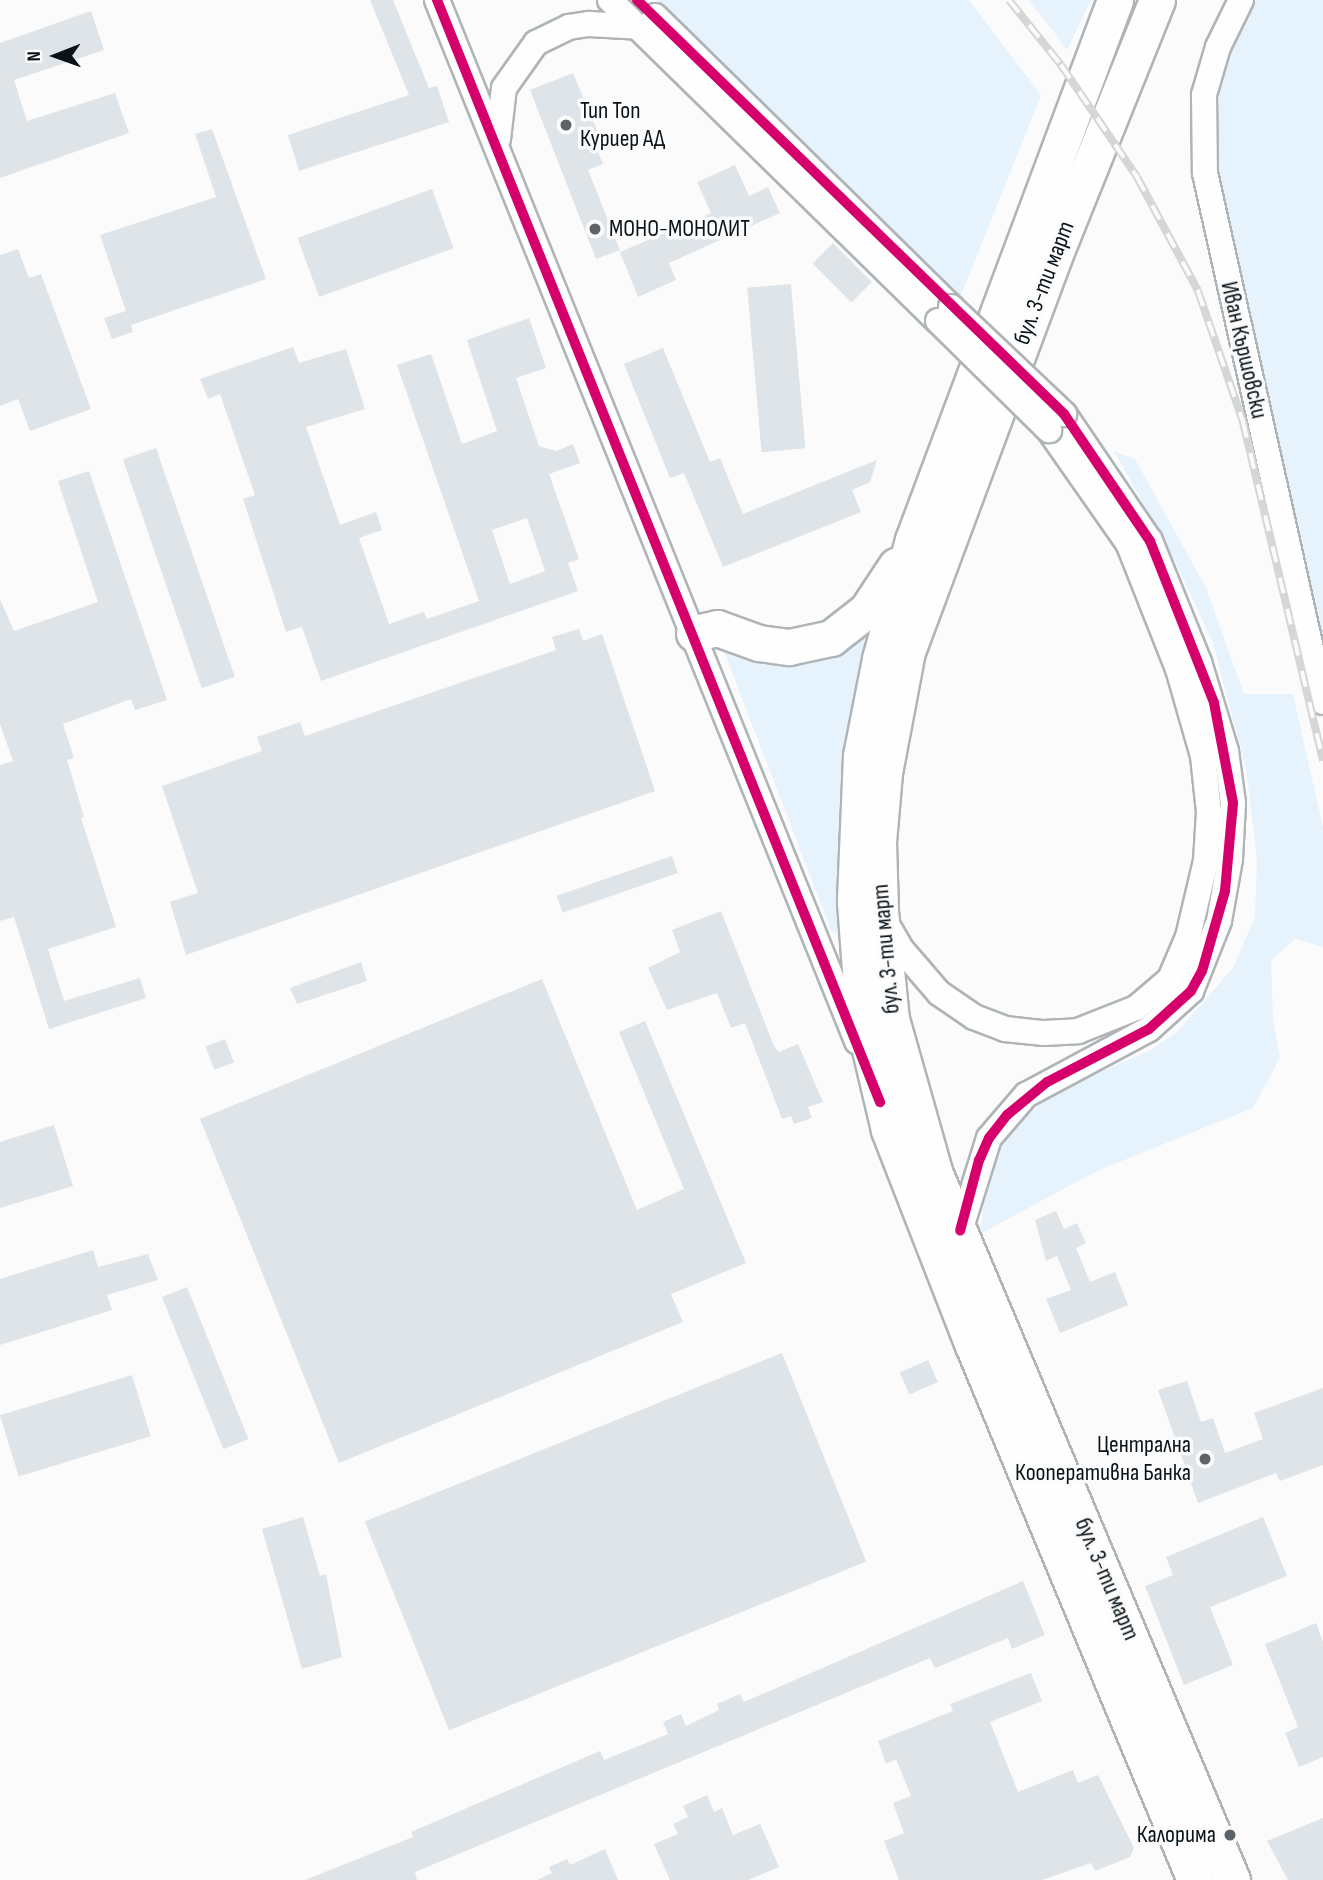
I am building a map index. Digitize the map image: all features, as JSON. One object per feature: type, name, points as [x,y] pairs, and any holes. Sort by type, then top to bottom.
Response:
[{"type":"main road","name":"бул. 3-ти март","points":[[1115,0],[913,540],[880,659],[856,803],[858,963],[880,1101],[973,1345],[1195,1880]]},
{"type":"main road","name":"бул. 3-ти март","points":[[1157,0],[1053,259],[907,652],[884,773],[878,842],[880,911],[883,970],[903,1071],[935,1174],[1232,1880]]},
{"type":"main road","points":[[694,633],[716,628],[759,643],[789,647],[831,638],[867,610],[913,540]]},
{"type":"street","points":[[437,0],[694,633],[880,1101]]},
{"type":"street","points":[[610,0],[643,27],[1057,422],[1150,541],[1182,615],[1214,703],[1226,751],[1233,803],[1230,859],[1219,922],[1192,991],[1149,1029],[1026,1095],[989,1138],[960,1231]]},
{"type":"street","points":[[637,0],[945,314]]},
{"type":"street","name":"Иван Кършовски","points":[[1241,0],[1218,47],[1204,95],[1205,173],[1323,702]]},
{"type":"street","points":[[497,147],[504,88],[536,43],[589,24],[643,27]]},
{"type":"street","points":[[880,911],[902,950],[939,993],[984,1021],[1005,1029],[1044,1033],[1078,1031],[1136,1008],[1170,979],[1188,937],[1206,861],[1209,812],[1203,756],[1178,669],[1128,543],[1057,422]]},
{"type":"shaded area","points":[[656,0],[969,0],[1041,95],[959,300]]},
{"type":"shaded area","points":[[1028,0],[1091,0],[1067,50],[1054,32]]},
{"type":"shaded area","points":[[1251,0],[1323,0],[1323,648],[1213,173],[1213,96],[1226,51]]},
{"type":"shaded area","points":[[1114,451],[1135,459],[1206,588],[1244,694],[1293,694],[1323,828],[1323,947],[1295,939],[1271,960],[1273,1020],[1280,1058],[1253,1108],[1097,1171],[980,1234],[985,1192],[998,1151],[1019,1121],[1058,1090],[1151,1050],[1177,1032],[1233,968],[1255,917],[1257,858],[1246,769],[1213,643],[1176,563]]},
{"type":"shaded area","points":[[873,626],[856,688],[847,767],[840,937],[831,930],[723,649],[779,658]]},
{"type":"building","points":[[370,0],[393,0],[429,88],[437,86],[449,122],[299,171],[288,135],[409,95]]},
{"type":"building","points":[[91,11],[104,50],[14,80],[27,121],[115,93],[129,133],[0,178],[0,43]]},
{"type":"building","points":[[573,73],[605,149],[598,152],[603,164],[588,170],[620,250],[596,259],[530,90]]},
{"type":"building","points":[[212,129],[266,279],[131,325],[133,332],[112,339],[104,318],[126,311],[100,235],[216,197],[195,134]]},
{"type":"building","points":[[735,165],[749,196],[768,187],[780,213],[669,263],[676,280],[638,297],[620,252],[711,213],[697,182]]},
{"type":"building","points":[[432,189],[454,248],[319,297],[298,238]]},
{"type":"building","points":[[833,243],[872,282],[851,302],[812,264]]},
{"type":"building","points":[[18,249],[29,278],[41,274],[91,409],[30,431],[18,399],[0,406],[0,255]]},
{"type":"building","points":[[791,284],[805,448],[762,452],[747,288]]},
{"type":"building","points":[[529,318],[546,368],[516,378],[539,446],[556,451],[573,444],[580,463],[549,474],[579,559],[568,563],[578,591],[321,681],[302,627],[286,632],[243,499],[255,495],[220,394],[208,399],[200,379],[293,347],[299,363],[346,349],[365,409],[306,427],[340,525],[376,512],[382,530],[359,538],[389,624],[424,612],[427,619],[479,601],[397,365],[431,354],[462,444],[497,431],[467,340]],"holes":[[[527,518],[545,571],[510,584],[492,530]]]},
{"type":"building","points":[[663,348],[710,462],[720,458],[743,514],[877,460],[870,482],[852,490],[861,512],[723,567],[684,473],[670,478],[624,364]]},
{"type":"building","points":[[156,448],[235,677],[202,688],[123,459]]},
{"type":"building","points":[[89,471],[167,700],[135,710],[131,699],[63,724],[74,758],[67,760],[84,817],[81,818],[116,927],[48,949],[64,1001],[140,978],[146,998],[49,1029],[14,917],[0,921],[0,765],[13,761],[0,724],[0,599],[14,631],[98,602],[58,481]]},
{"type":"building","points":[[579,629],[583,641],[602,634],[655,791],[186,955],[170,902],[198,893],[162,786],[262,751],[257,737],[300,722],[305,736],[556,650],[552,637]]},
{"type":"building","points":[[672,856],[678,873],[563,913],[557,896]]},
{"type":"building","points":[[721,911],[774,1046],[779,1052],[798,1044],[823,1102],[808,1107],[812,1118],[794,1124],[791,1116],[782,1119],[745,1023],[731,1028],[717,993],[667,1010],[648,968],[680,952],[672,930]]},
{"type":"building","points":[[361,962],[367,981],[297,1004],[290,988]]},
{"type":"building","points":[[542,979],[637,1210],[684,1189],[619,1032],[645,1021],[746,1263],[671,1294],[683,1322],[339,1463],[200,1119]]},
{"type":"building","points":[[225,1039],[234,1062],[214,1070],[205,1047]]},
{"type":"building","points":[[54,1125],[73,1186],[0,1208],[0,1142]]},
{"type":"building","points":[[1056,1211],[1064,1229],[1077,1223],[1086,1243],[1076,1248],[1090,1282],[1115,1272],[1128,1305],[1060,1333],[1046,1299],[1071,1290],[1057,1256],[1046,1261],[1035,1220]]},
{"type":"building","points":[[93,1250],[98,1267],[148,1254],[158,1280],[107,1295],[112,1310],[0,1345],[0,1279]]},
{"type":"building","points":[[187,1287],[248,1439],[223,1449],[162,1297]]},
{"type":"building","points":[[782,1353],[866,1562],[449,1730],[365,1522]]},
{"type":"building","points":[[928,1360],[938,1382],[909,1395],[900,1373]]},
{"type":"building","points":[[132,1375],[151,1436],[19,1477],[0,1415]]},
{"type":"building","points":[[1187,1381],[1201,1422],[1213,1418],[1225,1453],[1263,1439],[1254,1413],[1323,1388],[1323,1465],[1280,1481],[1276,1473],[1198,1503],[1158,1390]]},
{"type":"building","points":[[303,1517],[320,1576],[326,1574],[342,1657],[302,1669],[262,1529]]},
{"type":"building","points":[[1263,1517],[1287,1576],[1210,1607],[1233,1665],[1184,1685],[1145,1586],[1173,1575],[1166,1557]]},
{"type":"building","points":[[1023,1581],[1045,1635],[1012,1649],[1008,1638],[935,1668],[930,1658],[415,1872],[417,1880],[305,1880],[413,1837],[411,1832],[600,1751],[604,1760],[668,1734],[663,1722],[681,1714],[686,1726],[719,1710],[717,1704],[740,1694],[744,1702]]},
{"type":"building","points":[[1316,1623],[1323,1642],[1323,1757],[1299,1767],[1285,1733],[1298,1727],[1265,1644]]},
{"type":"building","points":[[1031,1673],[1042,1701],[990,1722],[1018,1792],[1073,1770],[1078,1783],[1098,1775],[1134,1848],[1130,1857],[1095,1871],[1091,1863],[1042,1880],[899,1880],[884,1841],[904,1833],[893,1803],[911,1796],[896,1759],[886,1764],[878,1741],[953,1711],[950,1704]]},
{"type":"building","points":[[707,1795],[714,1812],[722,1808],[733,1835],[760,1824],[779,1867],[748,1880],[670,1880],[654,1844],[678,1834],[673,1824],[688,1817],[683,1806]]},
{"type":"building","points":[[1323,1818],[1323,1880],[1288,1880],[1267,1841]]},
{"type":"building","points":[[605,1849],[618,1880],[537,1880],[552,1873],[549,1867],[567,1859],[570,1865]]},
{"type":"railway","points":[[1009,0],[1061,65],[1137,177],[1198,291],[1243,422],[1323,761]]},
{"type":"cycle path","points":[[437,0],[880,1102]]},
{"type":"cycle path","points":[[637,0],[1064,414],[1150,541],[1214,703],[1233,803],[1225,891],[1202,971],[1191,991],[1149,1029],[1047,1082],[1007,1115],[989,1138],[979,1160],[960,1231]]},
{"type":"place","name":"Тип Топ Куриер АД","points":[[566,125]]},
{"type":"place","name":"МОНО-МОНОЛИТ","points":[[595,229]]},
{"type":"place","name":"Централна Кооперативна Банка","points":[[1205,1459]]},
{"type":"place","name":"Калорима","points":[[1230,1835]]}]
